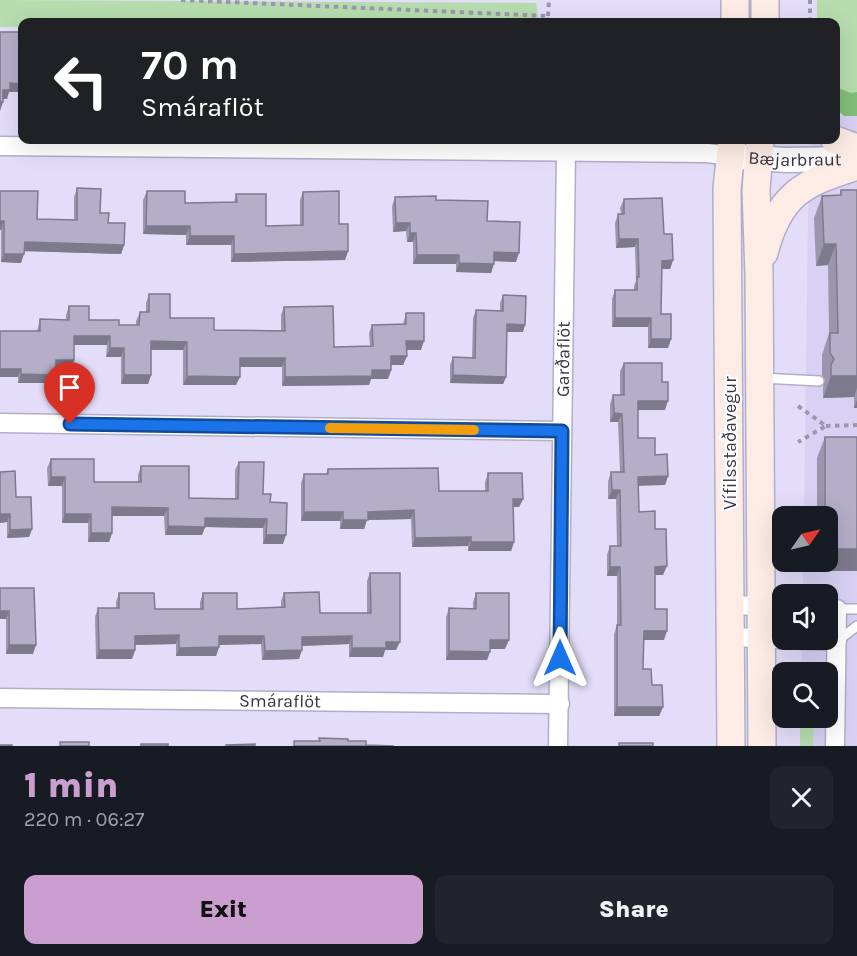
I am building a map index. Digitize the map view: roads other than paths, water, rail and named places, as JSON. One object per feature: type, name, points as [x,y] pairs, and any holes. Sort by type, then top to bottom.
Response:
[{"type":"main road","points":[[735,0],[735,18]]},
{"type":"main road","points":[[765,0],[765,18]]},
{"type":"main road","points":[[840,142],[857,148]]},
{"type":"main road","name":"Vífilsstaðavegur","points":[[730,746],[727,189],[732,148]]},
{"type":"main road","name":"Vífilsstaðavegur","points":[[759,149],[756,190],[759,378],[772,607],[760,639],[762,746]]},
{"type":"main road","points":[[759,274],[767,240],[784,205],[806,184],[857,165]]},
{"type":"street","points":[[0,146],[706,153],[732,148]]},
{"type":"street","name":"Bæjarbraut","points":[[732,148],[857,159]]},
{"type":"street","name":"Garðaflöt","points":[[558,746],[566,152]]},
{"type":"street","points":[[0,423],[562,431]]},
{"type":"street","points":[[731,605],[772,607]]},
{"type":"street","points":[[730,637],[772,639]]},
{"type":"street","points":[[835,746],[837,650]]},
{"type":"street","name":"Smáraflöt","points":[[0,698],[560,704]]},
{"type":"lane","points":[[759,378],[819,381]]},
{"type":"lane","points":[[838,609],[857,609]]},
{"type":"lane","points":[[838,640],[857,626]]}]
